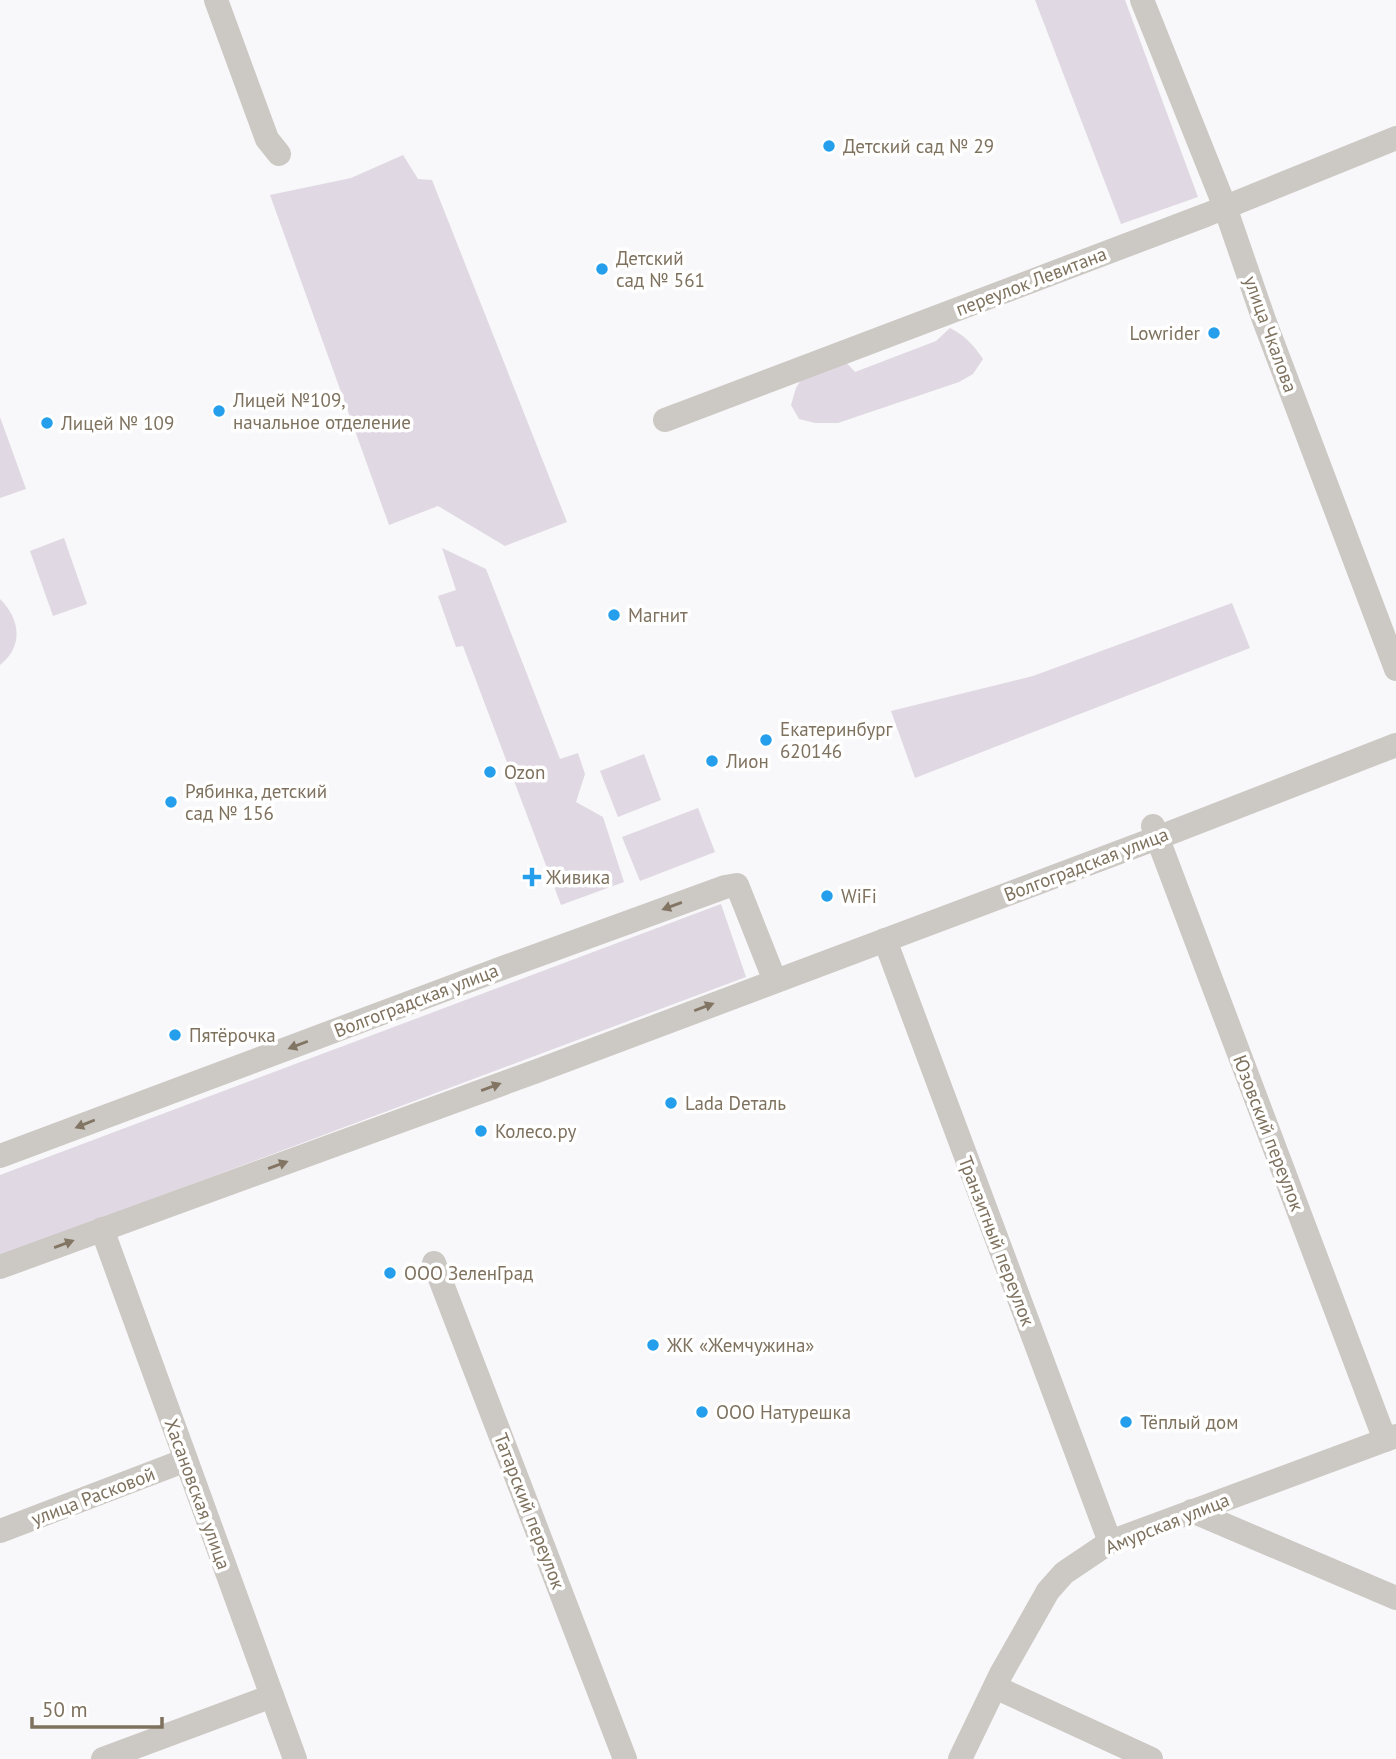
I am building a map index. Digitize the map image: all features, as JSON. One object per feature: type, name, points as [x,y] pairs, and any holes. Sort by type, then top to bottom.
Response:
[{"type":"street","points":[[216,0],[267,139],[279,154]]},
{"type":"street","name":"улица Чкалова","points":[[1142,0],[1225,207],[1264,320],[1396,670]]},
{"type":"street","name":"переулок Левитана","points":[[665,420],[1225,207],[1396,138]]},
{"type":"street","name":"Волгоградская улица","points":[[0,1267],[526,1075],[885,940],[1155,832],[1396,745]]},
{"type":"street","name":"Юзовский переулок","points":[[1155,832],[1391,1438]]},
{"type":"street","name":"Волгоградская улица","points":[[0,1156],[725,887],[737,885],[775,981]]},
{"type":"street","name":"Транзитный переулок","points":[[885,940],[1110,1542]]},
{"type":"street","name":"Хасановская улица","points":[[102,1229],[295,1759]]},
{"type":"street","name":"Татарский переулок","points":[[434,1263],[625,1759]]},
{"type":"street","name":"Амурская улица","points":[[960,1759],[995,1687],[1055,1582],[1110,1542],[1391,1438]]},
{"type":"street","name":"улица Расковой","points":[[0,1531],[186,1460]]},
{"type":"street","points":[[1192,1511],[1396,1598]]},
{"type":"street","points":[[995,1687],[1151,1759]]},
{"type":"street","points":[[103,1759],[272,1696]]},
{"type":"shaded area","points":[[1035,0],[1125,0],[1198,197],[1121,224]]},
{"type":"shaded area","points":[[403,155],[418,179],[432,180],[567,522],[505,546],[438,506],[389,525],[270,195],[351,178]]},
{"type":"shaded area","points":[[950,328],[968,341],[983,359],[973,374],[959,382],[838,423],[815,423],[799,419],[791,405],[796,388],[805,373],[843,359],[855,372],[936,341]]},
{"type":"shaded area","points":[[0,417],[26,489],[0,498]]},
{"type":"shaded area","points":[[64,538],[87,604],[53,616],[30,551]]},
{"type":"shaded area","points":[[442,548],[486,569],[560,759],[578,753],[585,774],[576,802],[603,817],[624,882],[561,905],[463,646],[456,647],[438,596],[456,590]]},
{"type":"shaded area","points":[[0,599],[12,615],[16,641],[8,658],[0,665]]},
{"type":"shaded area","points":[[1232,603],[1250,648],[915,778],[891,711],[1033,676]]},
{"type":"shaded area","points":[[644,754],[661,800],[618,817],[600,771]]},
{"type":"shaded area","points":[[698,808],[715,852],[640,881],[622,837]]},
{"type":"shaded area","points":[[721,904],[746,977],[0,1256],[0,1175]]},
{"type":"place","name":"Детский сад № 29","points":[[829,146]]},
{"type":"place","name":"Детский сад № 561","points":[[602,269]]},
{"type":"place","name":"Lowrider","points":[[1214,333]]},
{"type":"place","name":"Лицей №109, начальное отделение","points":[[219,411]]},
{"type":"place","name":"Лицей № 109","points":[[47,423]]},
{"type":"place","name":"Магнит","points":[[614,615]]},
{"type":"place","name":"Екатеринбург 620146","points":[[766,740]]},
{"type":"place","name":"Лион","points":[[712,761]]},
{"type":"place","name":"Ozon","points":[[490,772]]},
{"type":"place","name":"Рябинка, детский сад № 156","points":[[171,802]]},
{"type":"place","name":"Живика","points":[[532,877]]},
{"type":"place","name":"WiFi","points":[[827,896]]},
{"type":"place","name":"Пятёрочка","points":[[175,1035]]},
{"type":"place","name":"Lada Dеталь","points":[[671,1103]]},
{"type":"place","name":"Колесо.ру","points":[[481,1131]]},
{"type":"place","name":"ООО ЗеленГрад","points":[[390,1273]]},
{"type":"place","name":"ЖК «Жемчужина»","points":[[653,1345]]},
{"type":"place","name":"ООО Натурешка","points":[[702,1412]]},
{"type":"place","name":"Тёплый дом","points":[[1126,1422]]}]
